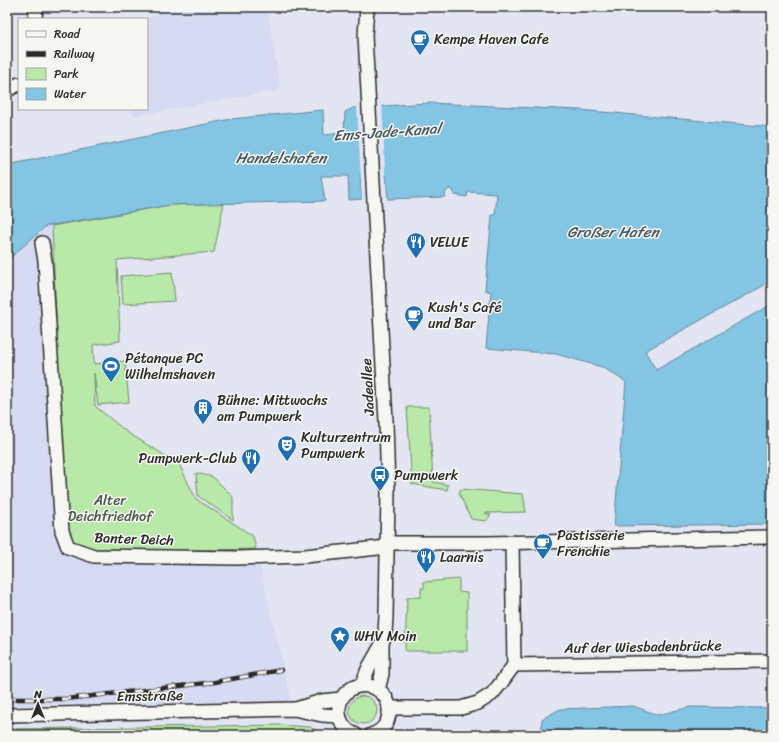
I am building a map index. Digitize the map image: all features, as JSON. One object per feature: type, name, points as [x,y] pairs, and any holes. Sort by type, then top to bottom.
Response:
[{"type":"street","points":[[35,18],[36,7]]},
{"type":"street","name":"Jadeallee","points":[[362,685],[368,669],[382,644],[385,633],[388,492],[386,421],[365,36],[367,7]]},
{"type":"street","points":[[7,90],[18,84]]},
{"type":"street","name":"Banter Deich","points":[[42,243],[45,261],[62,531],[68,547],[94,556],[237,558],[305,556],[387,545]]},
{"type":"street","points":[[387,545],[772,537]]},
{"type":"street","points":[[389,708],[460,708],[478,703],[492,694],[514,665],[512,542]]},
{"type":"street","name":"Jadeallee","points":[[378,690],[382,674],[382,644]]},
{"type":"street","name":"Auf der Wiesbadenbrücke","points":[[514,665],[772,661]]},
{"type":"street","points":[[356,735],[347,730],[340,721],[338,710],[341,699],[350,689],[362,685],[370,686],[384,695],[389,708],[387,721],[376,734]]},
{"type":"street","name":"Emsstraße","points":[[294,709],[322,701],[341,699]]},
{"type":"street","name":"Emsstraße","points":[[7,715],[294,709],[322,715],[339,716]]},
{"type":"shaded area","points":[[163,7],[267,7],[281,90],[134,116],[131,110],[148,110],[148,19]]},
{"type":"shaded area","points":[[52,226],[66,528],[96,552],[256,549],[292,703],[7,705],[7,264],[46,227]]},
{"type":"green space","name":"Alter Deichfriedhof","points":[[224,203],[214,252],[117,260],[120,341],[93,345],[94,364],[125,361],[129,402],[98,405],[94,373],[95,406],[128,433],[179,464],[196,499],[253,536],[256,549],[96,552],[72,545],[66,528],[52,226],[170,205]]},
{"type":"green space","points":[[172,272],[175,301],[123,304],[121,276]]},
{"type":"green space","points":[[407,407],[429,407],[433,482],[448,485],[447,490],[412,484]]},
{"type":"green space","points":[[196,473],[213,477],[233,497],[233,520],[198,496]]},
{"type":"green space","points":[[461,489],[523,494],[526,512],[485,513],[491,515],[486,521],[471,519],[459,493]]},
{"type":"green space","points":[[459,579],[459,592],[467,593],[467,651],[405,651],[407,598],[421,597],[421,588],[424,588],[424,582]]},
{"type":"green space","points":[[363,696],[373,700],[377,710],[373,720],[363,724],[353,720],[349,710],[353,700]]},
{"type":"green space","points":[[280,725],[310,727],[324,735],[7,735],[7,729]]},
{"type":"water","name":"Großer Hafen","points":[[429,103],[579,110],[772,127],[772,281],[645,351],[656,370],[772,304],[772,524],[614,526],[626,382],[602,367],[556,354],[486,348],[491,292],[485,290],[492,215],[495,215],[497,194],[468,192],[467,197],[454,195],[453,190],[449,189],[446,192],[445,197],[388,199],[386,175],[360,175],[362,199],[349,200],[348,176],[321,176],[325,201],[170,205],[46,226],[7,261],[7,165],[231,119],[323,110],[324,135],[344,133],[345,112],[353,108]]},
{"type":"water","points":[[633,706],[658,715],[690,707],[772,708],[772,735],[541,735],[542,719],[560,709]]},
{"type":"pier","points":[[382,103],[386,196],[385,177],[362,177],[364,200],[362,200],[357,105]]},
{"type":"railway","points":[[7,699],[66,699],[215,682],[281,670]]},
{"type":"place","name":"Kempe Haven Cafe","points":[[420,56]]},
{"type":"place","name":"VELUE","points":[[416,259]]},
{"type":"place","name":"Kush's Café und Bar","points":[[414,332]]},
{"type":"place","name":"Pétanque PC Wilhelmshaven","points":[[111,383]]},
{"type":"place","name":"Bühne: Mittwochs am Pumpwerk","points":[[203,425]]},
{"type":"place","name":"Kulturzentrum Pumpwerk","points":[[287,462]]},
{"type":"place","name":"Pumpwerk-Club","points":[[251,475]]},
{"type":"place","name":"Pumpwerk","points":[[380,492]]},
{"type":"place","name":"Pastisserie Frenchie","points":[[543,560]]},
{"type":"place","name":"Laarnis","points":[[426,574]]},
{"type":"place","name":"WHV Moin","points":[[340,653]]},
{"type":"water label","name":"Ems-Jade-Kanal","points":[[387,132]]},
{"type":"water label","name":"Handelshafen","points":[[281,158]]}]
